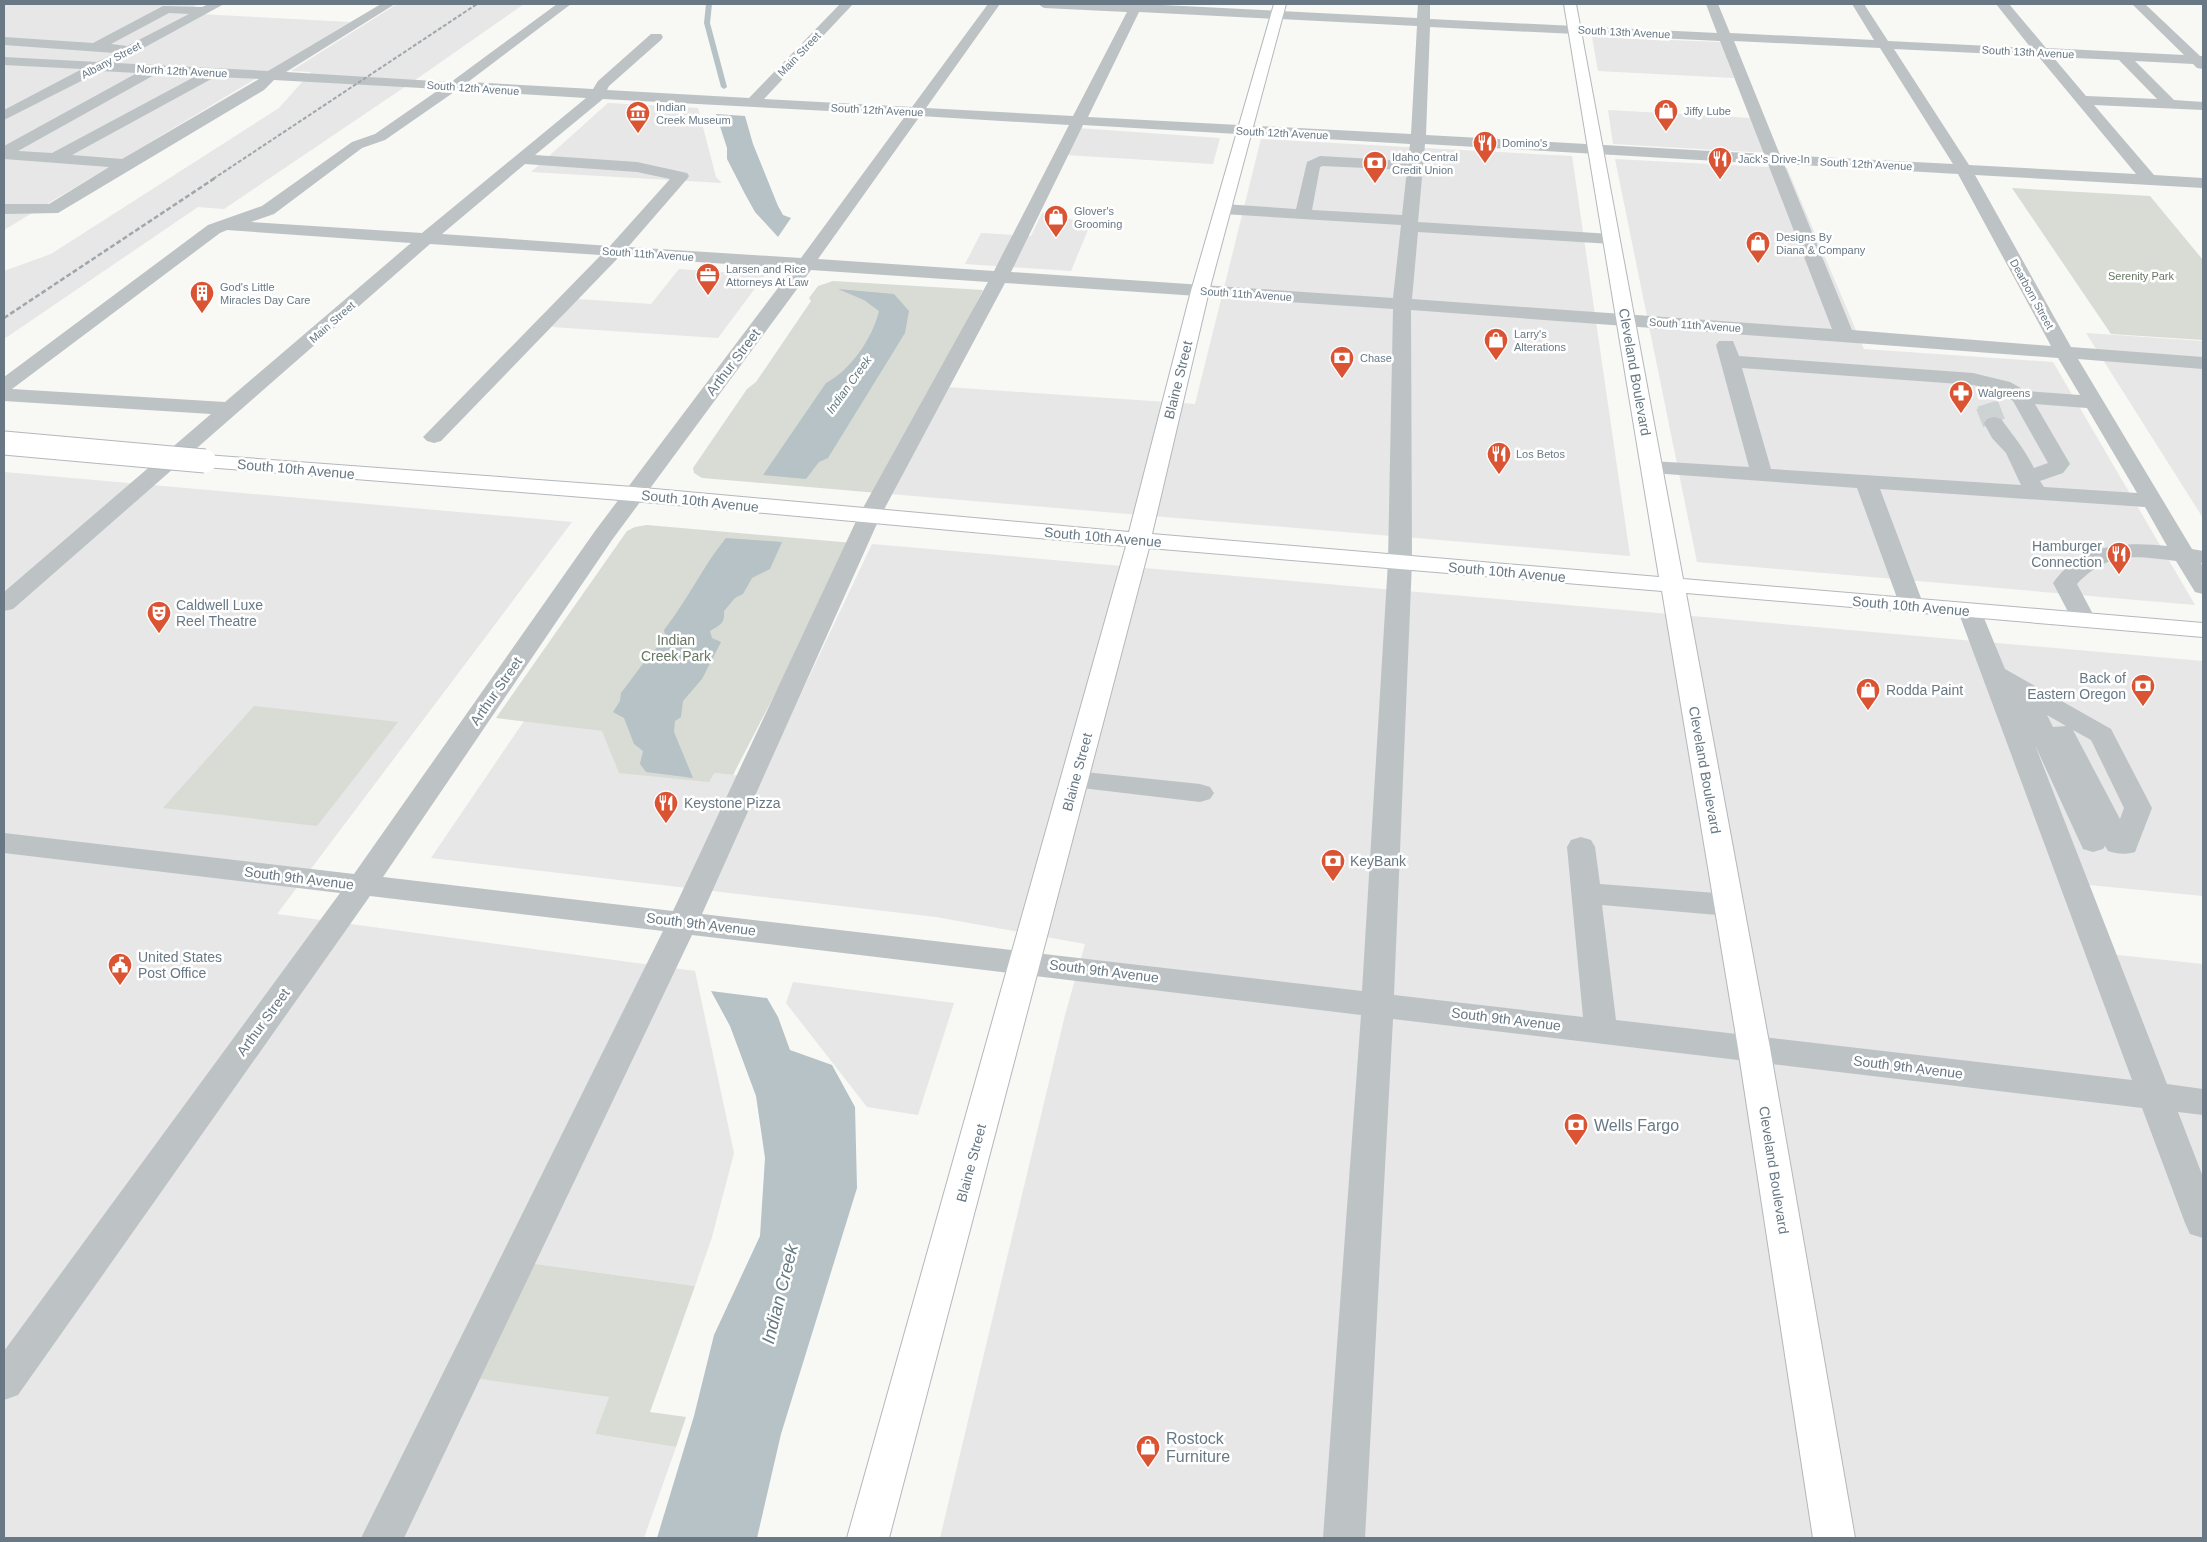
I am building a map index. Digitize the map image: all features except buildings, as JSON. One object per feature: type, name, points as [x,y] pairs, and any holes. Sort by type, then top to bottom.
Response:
[{"type":"main road","name":"Cleveland Boulevard","points":[[1570,4],[1754,1048],[1834,1538]]},
{"type":"main road","name":"Blaine Street","points":[[868,1538],[1075,780],[1139,540],[1200,291],[1246,131],[1278,9]]},
{"type":"main road","name":"South 10th Avenue","points":[[4,443],[205,461],[633,494],[869,517],[2203,630]]},
{"type":"street","name":"Albany Street","points":[[4,116],[218,4]]},
{"type":"street","points":[[4,209],[52,209],[125,164],[259,87],[270,76],[389,4]]},
{"type":"street","points":[[4,386],[214,229],[268,210],[357,145],[380,138],[565,4]]},
{"type":"street","name":"Main Street","points":[[751,104],[847,4]]},
{"type":"street","name":"Arthur Street","points":[[4,1382],[362,885],[633,494],[805,265],[994,4]]},
{"type":"street","name":"South 13th Avenue","points":[[1044,4],[1424,13],[1576,30],[2123,56],[2201,62]]},
{"type":"street","points":[[1712,4],[1776,159],[1844,335]]},
{"type":"street","name":"Dearborn Street","points":[[1858,4],[1964,170],[2065,353],[2152,500],[2194,556],[2203,587]]},
{"type":"street","points":[[2002,4],[2149,180]]},
{"type":"street","points":[[2138,4],[2201,62]]},
{"type":"street","points":[[382,1538],[683,922],[869,517],[999,278],[1076,121],[1136,6]]},
{"type":"street","points":[[95,47],[167,9],[205,11]]},
{"type":"street","points":[[1344,1538],[1382,930],[1400,562],[1402,304],[1418,140],[1424,13]]},
{"type":"street","name":"Main Street","points":[[4,604],[428,238],[598,96],[603,84],[656,37]]},
{"type":"street","points":[[4,41],[132,49]]},
{"type":"street","points":[[2123,56],[2170,104]]},
{"type":"street","name":"North 12th Avenue","points":[[4,61],[360,81]]},
{"type":"street","points":[[4,153],[154,69]]},
{"type":"street","points":[[55,158],[212,73]]},
{"type":"street","name":"South 12th Avenue","points":[[360,81],[598,96],[2203,183]]},
{"type":"street","points":[[2082,100],[2203,106]]},
{"type":"street","points":[[4,153],[125,164]]},
{"type":"street","points":[[434,437],[614,252],[681,176],[637,166],[521,159]]},
{"type":"street","points":[[1303,214],[1312,165],[1320,161],[1416,166]]},
{"type":"street","points":[[1224,209],[1611,239]]},
{"type":"street","name":"South 11th Avenue","points":[[225,225],[1720,326],[2203,363]]},
{"type":"street","points":[[1720,326],[1762,474]]},
{"type":"street","points":[[1730,361],[1973,378],[2003,386],[2022,397],[2093,402]]},
{"type":"street","points":[[2003,386],[1988,395],[1990,414],[1999,434],[2015,451],[2032,485]]},
{"type":"street","points":[[4,395],[231,408]]},
{"type":"street","points":[[2022,397],[2059,464],[2032,485]]},
{"type":"street","points":[[1652,467],[1866,482],[2032,485],[2152,500]]},
{"type":"street","points":[[1866,482],[1912,606]]},
{"type":"street","points":[[2084,620],[2064,583],[2078,569],[2101,556],[2123,551],[2194,556]]},
{"type":"street","points":[[1970,611],[2203,1222]]},
{"type":"street","points":[[1994,673],[2077,720],[2116,839]]},
{"type":"street","points":[[2022,689],[2116,839]]},
{"type":"street","points":[[2047,703],[2116,839]]},
{"type":"street","points":[[1075,780],[1200,793]]},
{"type":"street","name":"South 9th Avenue","points":[[4,843],[2203,1102]]},
{"type":"street","points":[[1581,847],[1601,1030]]},
{"type":"street","points":[[1586,893],[1729,905]]},
{"type":"shaded area","points":[[4,4],[199,4],[181,13],[350,22],[4,230]]},
{"type":"shaded area","points":[[397,4],[524,4],[224,209],[198,207],[4,339],[4,271],[51,254],[279,108],[311,72],[291,71]]},
{"type":"shaded area","points":[[1592,37],[1721,42],[1734,78],[1598,71]]},
{"type":"shaded area","points":[[608,103],[698,108],[716,177],[722,183],[531,172]]},
{"type":"shaded area","points":[[1608,110],[1752,118],[1768,153],[1613,144]]},
{"type":"shaded area","points":[[1078,128],[1220,138],[1213,164],[1066,155]]},
{"type":"shaded area","points":[[1261,139],[1572,156],[1630,556],[878,493],[932,386],[1195,404]]},
{"type":"shaded area","points":[[1615,159],[1787,168],[1864,349],[2053,362],[2195,605],[1697,562]]},
{"type":"shaded area","points":[[1042,213],[1054,214],[1090,225],[1071,271],[965,264],[981,233],[1031,236]]},
{"type":"shaded area","points":[[679,269],[765,275],[718,338],[552,327],[577,299],[651,304]]},
{"type":"shaded area","points":[[2086,333],[2203,341],[2203,518]]},
{"type":"shaded area","points":[[4,472],[572,522],[277,914],[695,971],[734,1153],[712,1237],[695,1286],[529,1263],[474,1378],[609,1397],[595,1434],[676,1447],[644,1538],[4,1538]]},
{"type":"shaded area","points":[[872,544],[2203,661],[2203,896],[2079,884],[2108,954],[2203,964],[2203,1538],[940,1538],[1065,1015],[1085,944],[936,917],[431,858],[524,721],[603,731],[714,773],[761,778]]},
{"type":"shaded area","points":[[793,982],[954,1003],[918,1115],[867,1107],[786,1003]]},
{"type":"green space","name":"Serenity Park","points":[[2012,188],[2150,196],[2203,260],[2203,340],[2111,334]]},
{"type":"green space","points":[[833,281],[983,290],[878,493],[702,478],[694,473],[693,468],[747,389],[756,382],[811,301],[809,298],[818,286]]},
{"type":"green space","name":"Indian Creek Park","points":[[647,525],[853,543],[733,775],[714,773],[709,782],[619,773],[602,731],[496,718],[627,531],[635,527]]},
{"type":"green space","points":[[254,706],[398,722],[317,826],[163,808]]},
{"type":"green space","points":[[529,1263],[695,1286],[650,1412],[686,1417],[676,1447],[595,1434],[609,1397],[473,1378]]},
{"type":"water","points":[[716,114],[745,116],[753,144],[778,206],[783,215],[791,218],[778,237],[755,212],[727,159],[727,148]]},
{"type":"water","points":[[838,289],[894,294],[909,311],[905,333],[828,458],[819,462],[806,479],[763,475],[826,383],[844,370],[860,352],[872,331],[879,311],[864,300]]},
{"type":"water","points":[[726,538],[782,542],[770,569],[752,578],[743,594],[735,598],[724,611],[724,619],[721,624],[710,631],[712,638],[721,642],[702,679],[683,701],[681,717],[675,721],[674,732],[693,778],[646,772],[640,764],[643,751],[634,744],[624,718],[613,712],[620,701],[621,693],[651,653],[666,640],[664,630]]},
{"type":"water","points":[[711,991],[767,998],[778,1017],[790,1050],[832,1065],[855,1107],[857,1188],[781,1434],[757,1538],[657,1538],[694,1416],[714,1335],[760,1236],[765,1158],[756,1096],[730,1026]]},
{"type":"waterway","name":"Indian Creek","points":[[709,4],[707,23],[724,87]]},
{"type":"tunnel","points":[[1987,405],[1994,423]]},
{"type":"railway","points":[[213,179],[477,4]]},
{"type":"railway","points":[[4,318],[215,178]]},
{"type":"place","name":"Jiffy Lube","points":[[1666,132]]},
{"type":"place","name":"Indian Creek Museum","points":[[638,134]]},
{"type":"place","name":"Domino's","points":[[1485,164]]},
{"type":"place","name":"Jack's Drive-In","points":[[1720,180]]},
{"type":"place","name":"Idaho Central Credit Union","points":[[1375,184]]},
{"type":"place","name":"Glover's Grooming","points":[[1056,238]]},
{"type":"place","name":"Designs By Diana & Company","points":[[1758,264]]},
{"type":"place","name":"Larsen and Rice Attorneys At Law","points":[[708,296]]},
{"type":"place","name":"God's Little Miracles Day Care","points":[[202,314]]},
{"type":"place","name":"Larry's Alterations","points":[[1496,361]]},
{"type":"place","name":"Chase","points":[[1342,379]]},
{"type":"place","name":"Walgreens","points":[[1961,414]]},
{"type":"place","name":"Los Betos","points":[[1499,475]]},
{"type":"place","name":"Hamburger Connection","points":[[2119,575]]},
{"type":"place","name":"Caldwell Luxe Reel Theatre","points":[[159,634]]},
{"type":"place","name":"Back of Eastern Oregon","points":[[2143,707]]},
{"type":"place","name":"Rodda Paint","points":[[1868,711]]},
{"type":"place","name":"Keystone Pizza","points":[[666,824]]},
{"type":"place","name":"KeyBank","points":[[1333,882]]},
{"type":"place","name":"United States Post Office","points":[[120,986]]},
{"type":"place","name":"Wells Fargo","points":[[1576,1146]]},
{"type":"place","name":"Rostock Furniture","points":[[1148,1468]]}]
